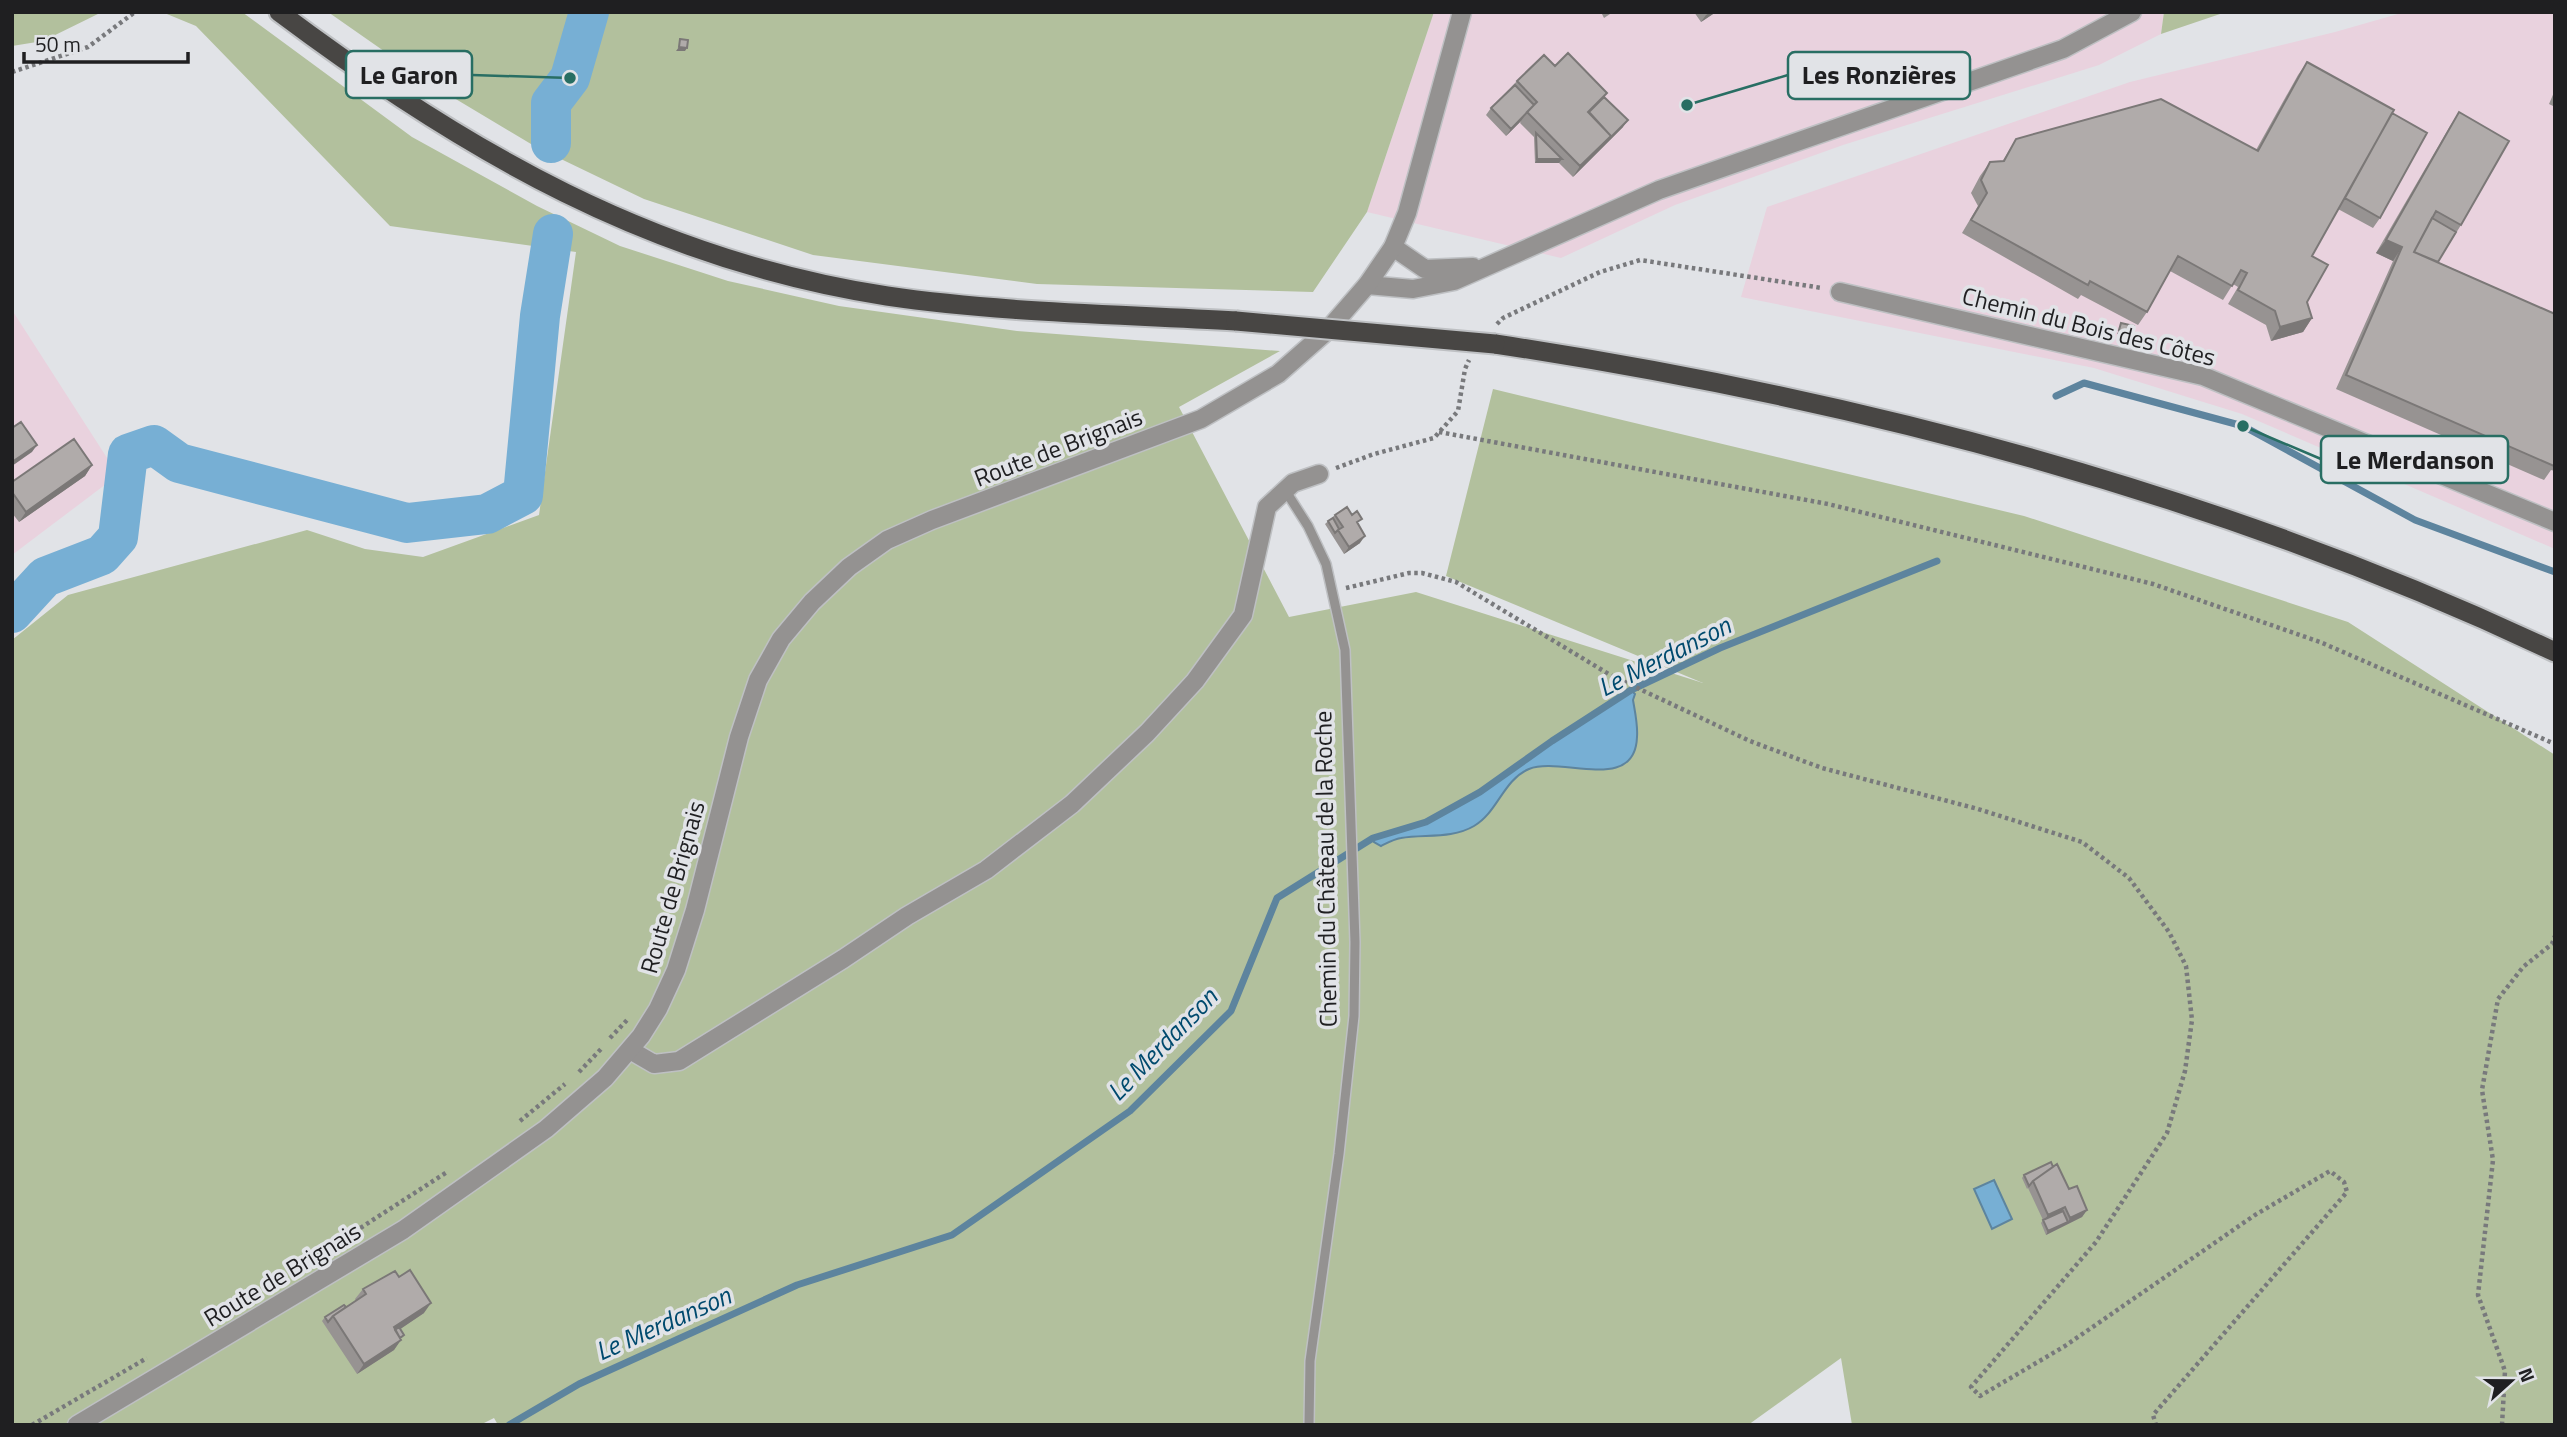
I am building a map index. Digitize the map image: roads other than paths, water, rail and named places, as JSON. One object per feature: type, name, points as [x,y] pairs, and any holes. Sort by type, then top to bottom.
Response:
[{"type":"highway","points":[[279,12],[415,108],[518,170],[586,204],[706,253],[818,283],[934,302],[1046,312],[1236,321],[1494,344],[1677,374],[1809,402],[1932,431],[2056,465],[2193,508],[2423,594],[2555,652]]},
{"type":"street","name":"Route de Brignais","points":[[77,1425],[403,1230],[546,1129],[595,1088],[630,1051],[668,990],[684,948],[739,737],[758,680],[781,639],[812,603],[849,567],[887,540],[932,520],[1201,419],[1278,374],[1328,330],[1367,285],[1393,247],[1407,213],[1462,12]]},
{"type":"street","points":[[1367,285],[1413,289],[1454,281],[1659,190],[2063,49],[2132,12]]},
{"type":"street","points":[[1393,247],[1425,269],[1451,270],[1493,264]]},
{"type":"street","name":"Chemin du Bois des Côtes","points":[[1840,292],[2203,376],[2555,522]]},
{"type":"street","points":[[630,1051],[654,1064],[679,1061],[907,916],[986,870],[1072,804],[1147,733],[1195,681],[1243,615],[1267,507],[1293,483],[1319,474]]},
{"type":"lane","name":"Chemin du Château de la Roche","points":[[1285,490],[1308,526],[1326,564],[1345,650],[1355,942],[1354,1016],[1339,1154],[1310,1361],[1309,1425]]},
{"type":"water","points":[[1631,690],[1635,694],[1633,700],[1637,737],[1633,754],[1624,764],[1610,769],[1594,770],[1543,766],[1529,769],[1506,788],[1482,820],[1466,830],[1401,838],[1381,846],[1374,842],[1373,838],[1426,822],[1480,792]]},
{"type":"water","points":[[1994,1180],[2012,1219],[1992,1229],[1974,1189]]},
{"type":"waterway","points":[[551,143],[551,103],[570,78],[589,12]]},
{"type":"waterway","points":[[12,613],[45,577],[102,555],[118,537],[128,454],[154,445],[179,463],[407,523],[487,514],[523,495],[540,316],[553,234]]},
{"type":"waterway","name":"Le Merdanson","points":[[2056,396],[2084,383],[2243,426],[2415,520],[2555,572]]},
{"type":"waterway","name":"Le Merdanson","points":[[509,1425],[579,1384],[797,1285],[952,1235],[1130,1111],[1231,1011],[1277,898],[1373,838],[1426,822],[1480,792],[1631,690],[1720,648],[1937,561]]},
{"type":"place","name":"Le Garon","points":[[570,78]]},
{"type":"place","name":"Les Ronzières","points":[[1687,105]]},
{"type":"place","name":"Le Merdanson","points":[[2243,426]]}]
